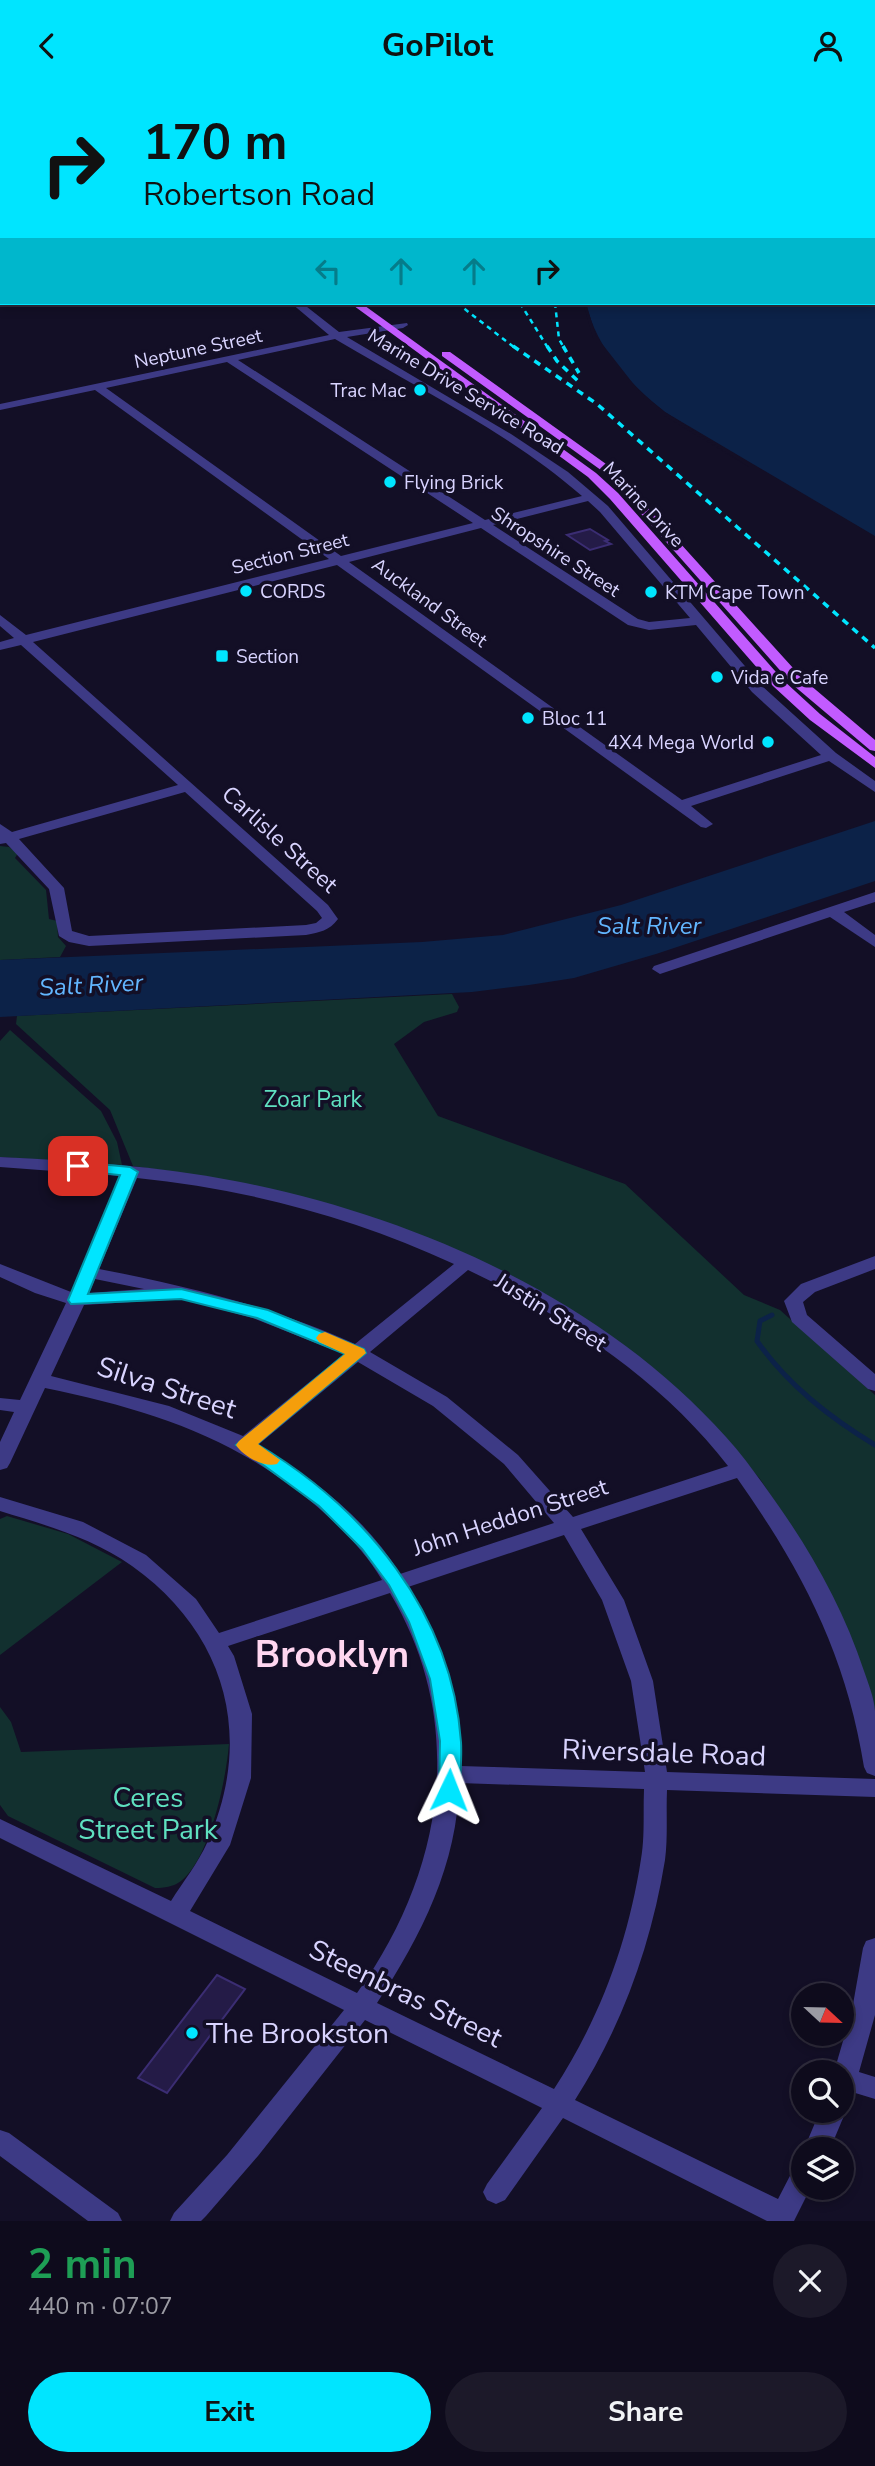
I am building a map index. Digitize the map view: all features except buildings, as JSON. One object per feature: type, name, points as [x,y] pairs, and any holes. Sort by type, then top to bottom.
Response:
[{"type":"main road","name":"Marine Drive","points":[[358,305],[592,475],[614,496],[778,683],[815,717],[875,764]]},
{"type":"main road","name":"Marine Drive","points":[[377,305],[609,471],[790,673],[833,714],[875,747]]},
{"type":"street","name":"Marine Drive Service Road","points":[[298,305],[337,336],[541,457],[590,497],[604,509],[757,689],[831,756],[875,788]]},
{"type":"street","name":"Neptune Street","points":[[0,407],[337,336],[403,325]]},
{"type":"street","name":"Shropshire Street","points":[[229,359],[633,622],[649,626],[697,621]]},
{"type":"street","name":"Auckland Street","points":[[98,387],[706,824]]},
{"type":"street","name":"Section Street","points":[[0,646],[590,497]]},
{"type":"street","name":"Carlisle Street","points":[[0,619],[330,916],[328,922],[316,928],[293,930],[89,941],[71,938],[64,932],[55,888],[3,835]]},
{"type":"street","points":[[681,805],[831,756]]},
{"type":"street","points":[[3,835],[188,787]]},
{"type":"street","points":[[660,969],[875,897]]},
{"type":"street","points":[[832,911],[875,942]]},
{"type":"street","name":"Justin Street","points":[[0,1162],[130,1172],[239,1188],[327,1209],[415,1239],[511,1284],[581,1325],[679,1403],[714,1436],[790,1538],[821,1593],[839,1635],[872,1740],[875,1767]]},
{"type":"street","points":[[0,1463],[77,1300],[130,1172]]},
{"type":"street","points":[[875,1262],[808,1288],[793,1301],[799,1318],[875,1385]]},
{"type":"street","points":[[245,1445],[466,1263]]},
{"type":"street","points":[[0,1270],[42,1289],[77,1300],[181,1294]]},
{"type":"street","points":[[88,1272],[147,1283],[262,1314],[357,1353],[419,1387],[475,1427],[525,1473],[569,1525],[605,1582],[632,1644],[650,1711],[657,1782],[652,1866],[632,1953],[596,2042],[561,2105],[496,2192]]},
{"type":"street","name":"Silva Street","points":[[39,1380],[147,1405],[199,1424],[245,1445],[326,1501],[368,1544],[396,1581],[419,1622],[440,1679],[450,1741],[451,1774],[442,1839],[424,1895],[404,1940],[361,2006],[212,2194],[184,2221]]},
{"type":"street","points":[[0,1404],[26,1407]]},
{"type":"street","name":"John Heddon Street","points":[[217,1642],[741,1469]]},
{"type":"street","points":[[0,1504],[51,1516],[124,1549],[170,1583],[189,1602],[217,1642],[235,1686],[240,1709],[240,1780],[218,1850],[175,1916]]},
{"type":"street","name":"Riversdale Road","points":[[451,1774],[875,1788]]},
{"type":"street","name":"Steenbras Street","points":[[0,1828],[561,2105],[782,2218]]},
{"type":"street","points":[[850,2060],[864,2010],[875,1948]]},
{"type":"street","points":[[854,2085],[875,2088]]},
{"type":"street","points":[[0,2141],[109,2221]]},
{"type":"street","points":[[782,2218],[791,2200]]},
{"type":"green space","points":[[0,846],[9,847],[18,853],[15,858],[46,890],[49,919],[57,921],[58,937],[66,946],[60,957],[0,960]]},
{"type":"green space","name":"Zoar Park","points":[[452,994],[459,1007],[457,1012],[424,1022],[394,1044],[438,1116],[625,1184],[744,1295],[780,1310],[875,1395],[875,1723],[785,1517],[760,1479],[723,1437],[505,1274],[416,1234],[208,1177],[133,1166],[110,1110],[16,1024],[17,1016]]},
{"type":"green space","points":[[10,1030],[101,1111],[117,1142],[122,1165],[0,1157],[0,1041]]},
{"type":"green space","points":[[7,1516],[68,1534],[122,1562],[0,1655],[0,1519]]},
{"type":"green space","name":"Ceres Street Park","points":[[0,1707],[11,1722],[21,1752],[229,1744],[215,1817],[191,1870],[175,1885],[155,1888],[8,1816],[0,1805]]},
{"type":"water","points":[[587,305],[875,305],[875,536],[665,412],[616,364],[591,320]]},
{"type":"water","name":"Salt River","points":[[875,821],[875,881],[656,954],[574,978],[472,992],[0,1017],[0,960],[422,942],[503,935],[621,905]]},
{"type":"pier","points":[[584,305],[587,305],[596,336],[639,391],[665,412],[749,467],[663,415],[637,393],[593,338]]},
{"type":"waterway","points":[[772,1315],[760,1321],[757,1341],[769,1357],[810,1399],[875,1445]]},
{"type":"railway","points":[[460,305],[515,348]]},
{"type":"railway","points":[[521,305],[548,348]]},
{"type":"railway","points":[[555,305],[559,339],[564,348]]},
{"type":"railway","points":[[513,346],[597,404],[875,648]]},
{"type":"railway","points":[[547,346],[557,361],[581,384]]},
{"type":"railway","points":[[563,346],[579,373]]},
{"type":"slow traffic","points":[[270,1460],[245,1445],[357,1353],[325,1338]]},
{"type":"place","name":"Trac Mac","points":[[420,390]]},
{"type":"place","name":"Flying Brick","points":[[390,482]]},
{"type":"place","name":"CORDS","points":[[246,591]]},
{"type":"place","name":"KTM Cape Town","points":[[651,592]]},
{"type":"place","name":"Section","points":[[222,656]]},
{"type":"place","name":"Vida e Cafe","points":[[717,677]]},
{"type":"place","name":"Bloc 11","points":[[528,718]]},
{"type":"place","name":"4X4 Mega World","points":[[768,742]]},
{"type":"place","name":"The Brookston","points":[[192,2033]]},
{"type":"district","name":"Brooklyn","points":[[332,1654]]},
{"type":"route","points":[[78,1166],[130,1172],[77,1300],[181,1294],[229,1304],[295,1325],[357,1353],[245,1445],[326,1501],[368,1544],[396,1581],[419,1622],[440,1679],[450,1741],[449,1790]]}]
